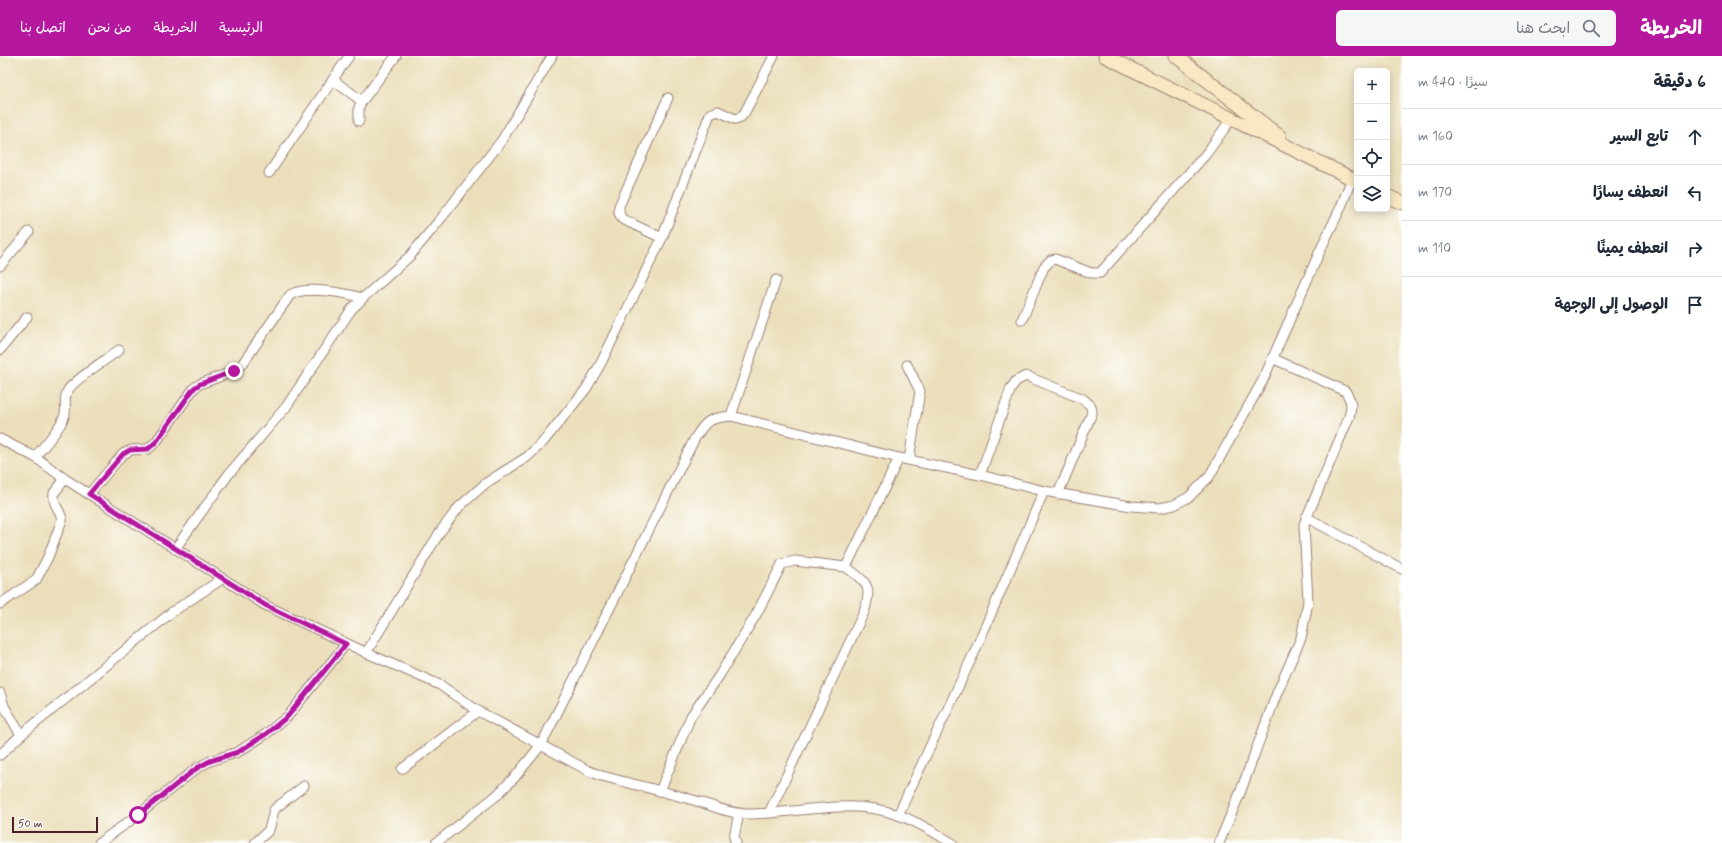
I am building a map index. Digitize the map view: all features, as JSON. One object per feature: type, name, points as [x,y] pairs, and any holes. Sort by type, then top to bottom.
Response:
[{"type":"main road","points":[[1105,56],[1354,180]]},
{"type":"main road","points":[[1176,56],[1263,123],[1299,153]]},
{"type":"main road","points":[[1390,197],[1402,203]]},
{"type":"street","points":[[269,173],[349,56]]},
{"type":"street","points":[[359,121],[359,107],[362,101],[396,56]]},
{"type":"street","points":[[175,550],[228,475],[244,458],[286,406],[351,310],[410,256],[493,152],[502,140],[552,56]]},
{"type":"street","points":[[366,653],[440,532],[459,507],[486,483],[527,457],[543,442],[586,389],[601,363],[662,238],[710,114],[718,111],[735,119],[741,117],[774,56]]},
{"type":"street","points":[[333,80],[362,101]]},
{"type":"street","points":[[662,238],[622,219],[619,213],[619,206],[668,98]]},
{"type":"street","points":[[1022,320],[1044,267],[1047,264],[1055,259],[1091,273],[1100,273],[1206,154],[1232,118]]},
{"type":"street","points":[[436,843],[496,796],[541,745],[695,438],[702,426],[713,418],[731,416],[898,458],[980,475],[1058,494],[1131,506],[1160,508],[1174,505],[1189,497],[1209,477],[1263,380],[1324,242],[1354,180]]},
{"type":"street","points":[[0,266],[29,232]]},
{"type":"street","points":[[731,416],[776,280]]},
{"type":"street","points":[[89,494],[123,454],[130,450],[148,449],[156,442],[194,388],[200,384],[234,371],[243,363],[290,295],[295,291],[303,290],[346,294],[363,298]]},
{"type":"street","points":[[0,350],[27,317]]},
{"type":"street","points":[[35,457],[64,419],[67,410],[64,400],[68,390],[91,370],[118,350]]},
{"type":"street","points":[[1219,843],[1240,793],[1277,693],[1301,638],[1308,602],[1304,531],[1306,518],[1349,417],[1352,401],[1345,391],[1272,358]]},
{"type":"street","points":[[907,365],[920,391],[909,460]]},
{"type":"street","points":[[980,475],[1011,388],[1016,381],[1026,376],[1083,399],[1091,406],[1092,413],[1058,494]]},
{"type":"street","points":[[0,439],[35,457],[66,480],[175,550],[265,605],[346,644],[440,685],[478,711],[602,776],[739,813],[769,813],[855,806],[898,815],[952,843]]},
{"type":"street","points":[[846,567],[898,458]]},
{"type":"street","points":[[0,604],[29,586],[41,573],[62,520],[61,513],[54,503],[54,493],[66,480]]},
{"type":"street","points":[[898,815],[974,652],[1044,491]]},
{"type":"street","points":[[1306,518],[1402,569]]},
{"type":"street","points":[[660,791],[691,716],[719,676],[757,613],[782,564],[796,561],[846,567],[864,581],[868,591],[868,598],[857,626],[769,813]]},
{"type":"street","points":[[0,755],[21,735],[172,612],[222,579]]},
{"type":"street","points":[[99,843],[138,815],[197,768],[210,761],[238,752],[266,734],[288,716],[346,644]]},
{"type":"street","points":[[0,693],[4,706],[21,735]]},
{"type":"street","points":[[402,769],[478,711]]},
{"type":"street","points":[[255,843],[269,830],[274,810],[304,786]]},
{"type":"street","points":[[736,843],[734,837],[739,813]]},
{"type":"route","points":[[138,815],[197,768],[210,761],[238,752],[266,734],[288,716],[346,644],[265,605],[175,550],[147,530],[89,494],[117,459],[123,454],[130,450],[148,449],[156,442],[194,388],[200,384],[234,371]]}]
